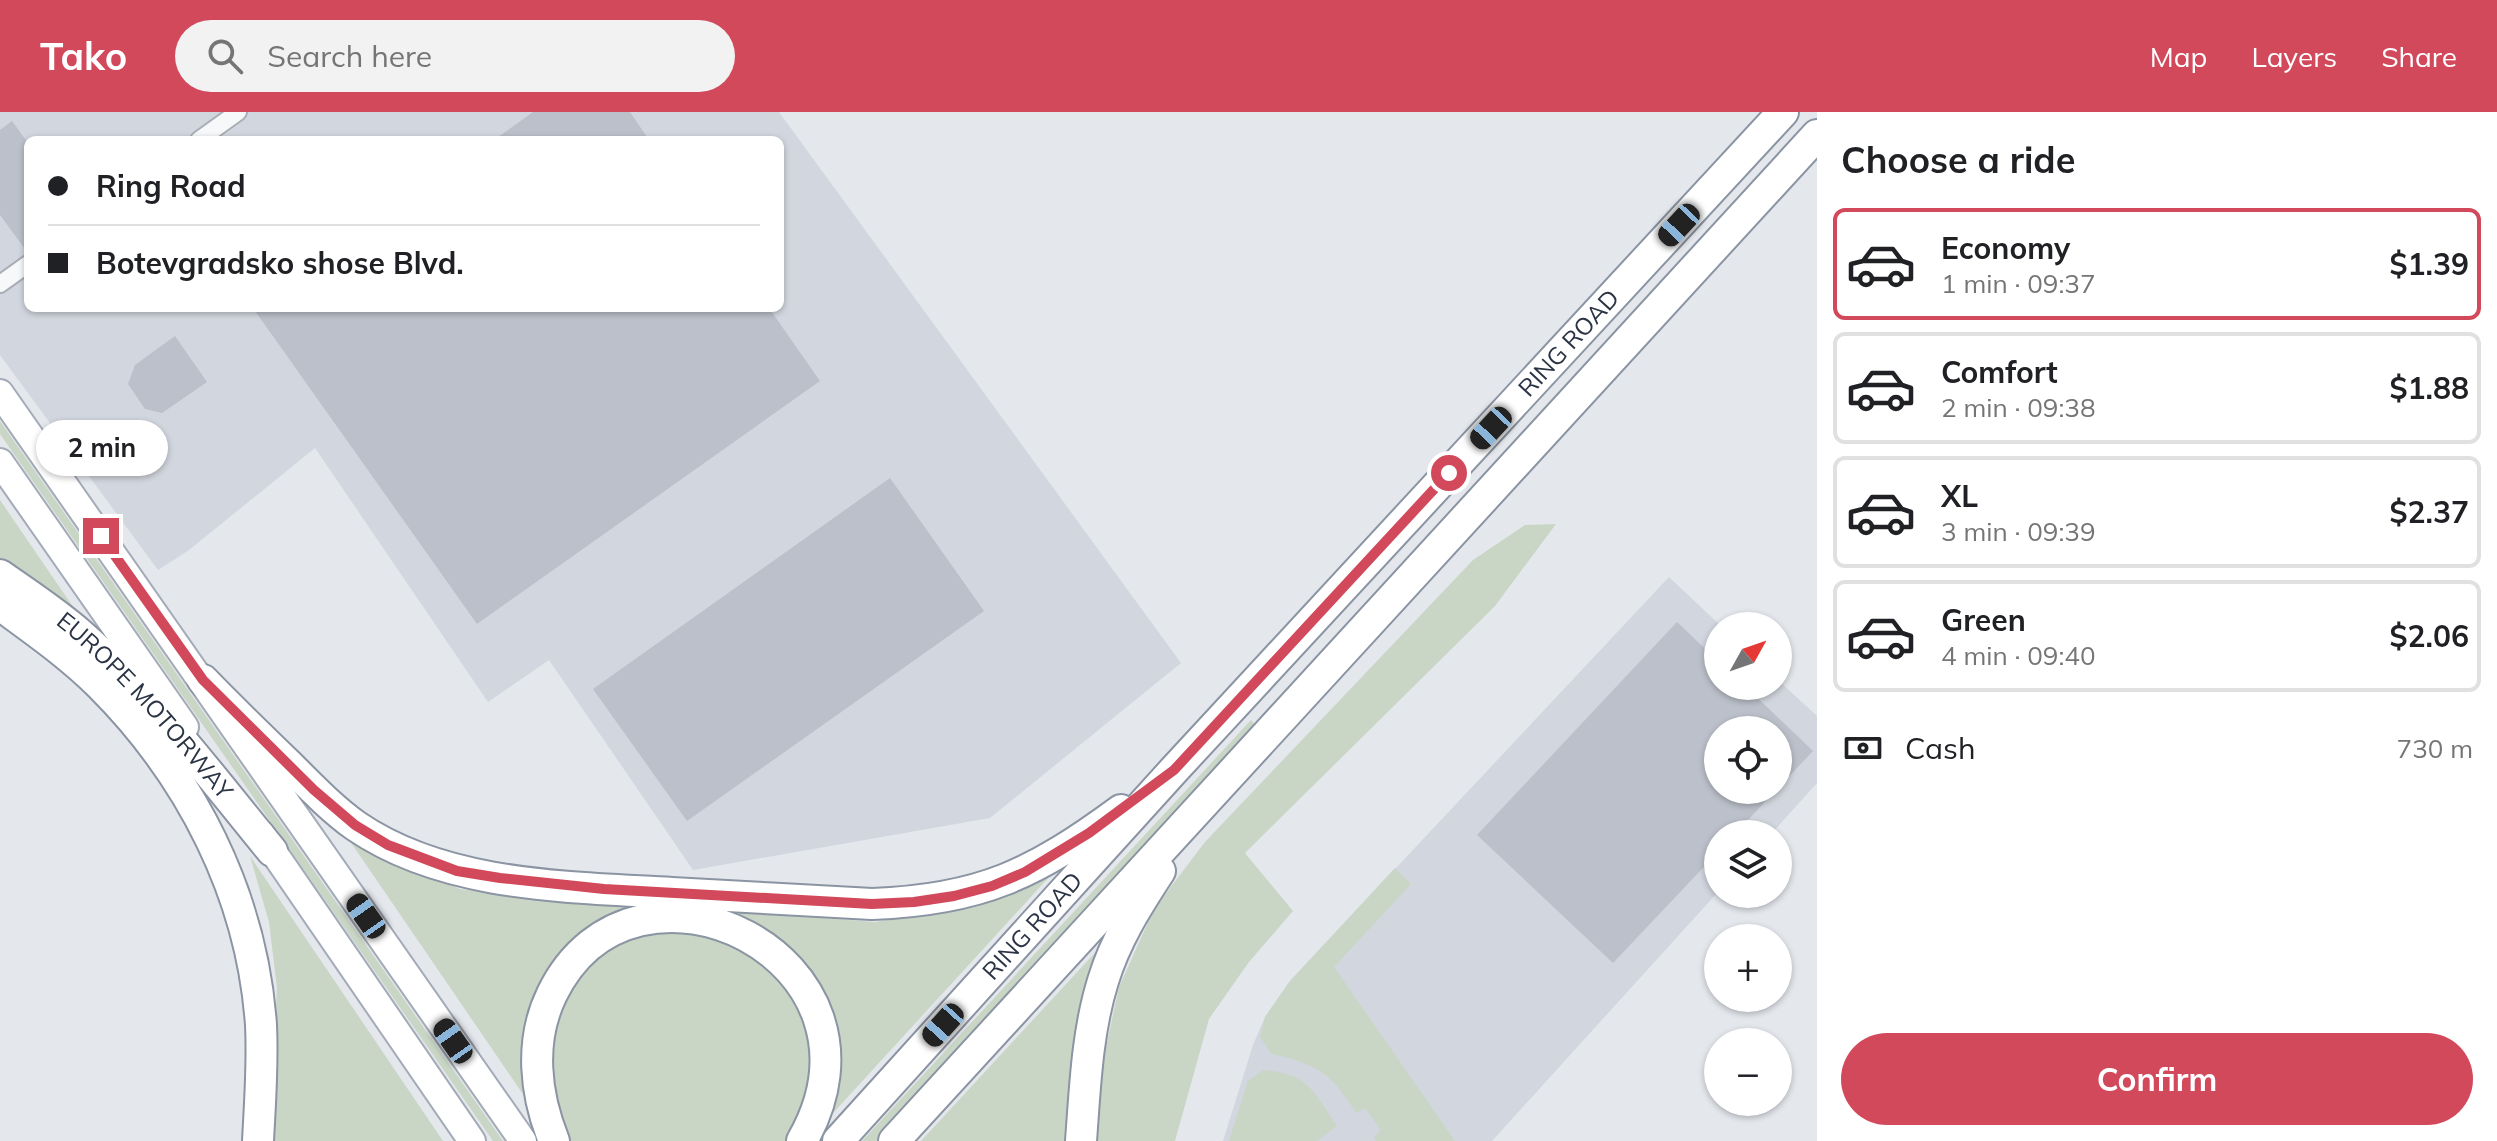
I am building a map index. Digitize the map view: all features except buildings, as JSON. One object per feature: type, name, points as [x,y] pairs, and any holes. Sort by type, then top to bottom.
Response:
[{"type":"highway","name":"RING ROAD","points":[[838,1141],[1174,770],[1783,112]]},
{"type":"highway","name":"RING ROAD","points":[[894,1141],[1817,135]]},
{"type":"highway","name":"EUROPE MOTORWAY","points":[[0,575],[79,633],[106,659],[166,723],[272,851]]},
{"type":"highway","points":[[0,605],[99,684],[175,775],[197,808],[240,912],[256,984],[262,1062],[258,1141]]},
{"type":"highway","points":[[203,680],[314,790],[355,825],[388,845],[457,871],[604,889],[872,904],[954,896],[992,886],[1057,855],[1174,770]]},
{"type":"highway","points":[[1081,1141],[1090,1045],[1102,982],[1132,913],[1209,797]]},
{"type":"highway","points":[[554,1141],[542,1107],[536,1052],[540,1025],[558,982],[572,963],[611,932],[634,923],[684,917],[736,930],[760,943],[791,970],[814,1004],[825,1050],[824,1073],[820,1100],[802,1141]]},
{"type":"main road","points":[[0,393],[523,1141]]},
{"type":"main road","points":[[0,462],[472,1141]]},
{"type":"street","points":[[205,136],[238,112]]},
{"type":"street","points":[[0,284],[24,267]]},
{"type":"shaded area","points":[[0,112],[779,112],[1181,663],[990,818],[693,870],[549,660],[488,702],[315,448],[189,550],[158,570],[0,355]]},
{"type":"shaded area","points":[[1669,577],[1706,612],[1704,700],[1792,700],[1792,693],[1817,716],[1817,783],[1784,820],[1704,820],[1704,907],[1492,1141],[1223,1141],[1265,1017],[1290,981]]},
{"type":"green space","points":[[0,421],[503,1141],[493,1141],[0,434]]},
{"type":"green space","points":[[0,500],[82,620],[0,560]]},
{"type":"green space","points":[[1556,524],[1495,606],[1245,853],[1293,911],[1249,962],[1209,1019],[1175,1141],[1097,1141],[1102,1066],[1119,987],[1154,909],[1205,842],[1473,560],[1525,525]]},
{"type":"green space","points":[[1251,720],[1258,728],[876,1141],[862,1141]]},
{"type":"green space","points":[[341,828],[377,856],[460,889],[572,904],[644,907],[569,951],[527,1100]]},
{"type":"green space","points":[[250,856],[443,1141],[269,1141],[277,988],[269,922]]},
{"type":"green space","points":[[1395,868],[1411,884],[1334,967],[1455,1141],[1376,1141],[1374,1137],[1381,1130],[1365,1108],[1356,1113],[1331,1080],[1313,1067],[1272,1054],[1260,1037],[1265,1017],[1290,981]]},
{"type":"green space","points":[[1050,876],[824,1123],[837,1083],[840,1051],[826,999],[808,968],[783,943],[722,910],[875,922],[984,904]]},
{"type":"green space","points":[[687,929],[766,957],[812,1030],[814,1074],[792,1141],[568,1141],[552,1105],[552,1022],[571,985],[603,951],[644,933]]},
{"type":"green space","points":[[1116,930],[1075,1141],[921,1141]]},
{"type":"green space","points":[[1263,1070],[1291,1076],[1308,1086],[1337,1126],[1317,1141],[1229,1141],[1248,1081]]},
{"type":"route","points":[[101,536],[203,680],[314,790],[355,825],[388,845],[421,860],[457,871],[500,878],[604,889],[872,904],[954,896],[992,886],[1025,872],[1057,855],[1174,770],[1449,473]]}]
